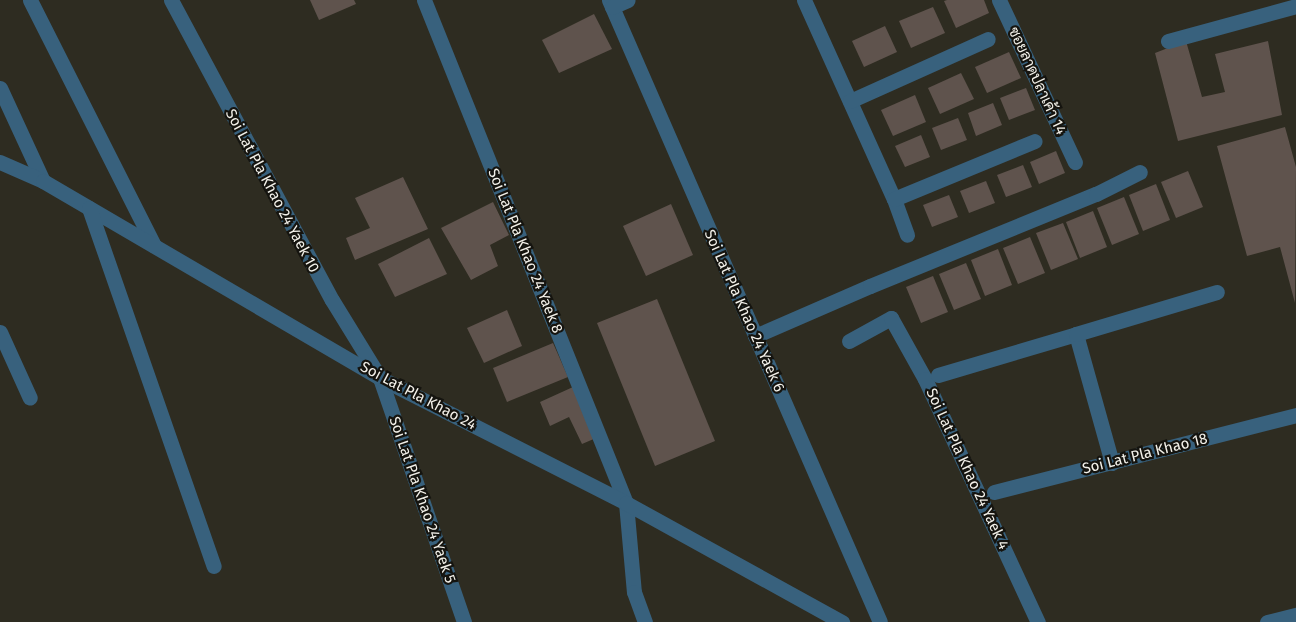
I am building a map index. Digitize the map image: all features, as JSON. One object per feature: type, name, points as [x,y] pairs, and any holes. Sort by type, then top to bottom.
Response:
[{"type":"street","points":[[30,0],[154,246]]},
{"type":"street","name":"Soi Lat Pla Khao 24 Yaek 10","points":[[171,0],[332,300],[380,378]]},
{"type":"street","name":"Soi Lat Pla Khao 24 Yaek 8","points":[[424,0],[626,503],[634,592],[645,622]]},
{"type":"street","points":[[610,4],[628,0]]},
{"type":"street","points":[[804,0],[894,199],[907,234]]},
{"type":"street","name":"ซอยลาดปลาเค้า 14","points":[[998,0],[1075,162]]},
{"type":"street","name":"Soi Lat Pla Khao 24 Yaek 6","points":[[610,4],[880,622]]},
{"type":"street","points":[[1168,41],[1296,6]]},
{"type":"street","points":[[850,101],[988,39]]},
{"type":"street","points":[[0,88],[43,181]]},
{"type":"street","points":[[894,199],[1035,141]]},
{"type":"street","name":"Soi Lat Pla Khao 24","points":[[0,162],[43,181],[380,378],[626,503],[842,622]]},
{"type":"street","points":[[755,336],[870,286],[1096,194],[1140,172]]},
{"type":"street","points":[[89,208],[214,566]]},
{"type":"street","points":[[938,375],[1217,292]]},
{"type":"street","name":"Soi Lat Pla Khao 24 Yaek 4","points":[[849,341],[891,318],[924,378],[1038,622]]},
{"type":"street","points":[[0,332],[30,398]]},
{"type":"street","points":[[1076,334],[1112,463]]},
{"type":"street","name":"Soi Lat Pla Khao 24 Yaek 5","points":[[380,378],[464,622]]},
{"type":"street","name":"Soi Lat Pla Khao 18","points":[[994,492],[1296,415]]},
{"type":"street","points":[[1268,622],[1296,615]]},
{"type":"building","points":[[310,0],[354,0],[356,4],[319,20]]},
{"type":"building","points":[[984,0],[989,13],[956,28],[944,1]]},
{"type":"building","points":[[933,7],[945,33],[911,48],[899,21]]},
{"type":"building","points":[[594,14],[612,49],[559,73],[542,40]]},
{"type":"building","points":[[885,26],[897,52],[864,67],[852,41]]},
{"type":"building","points":[[1186,41],[1202,97],[1225,92],[1215,54],[1268,41],[1282,115],[1178,141],[1155,53]]},
{"type":"building","points":[[1009,52],[1021,78],[987,93],[975,67]]},
{"type":"building","points":[[961,73],[974,99],[940,114],[928,88]]},
{"type":"building","points":[[1026,88],[1035,110],[1009,120],[1000,98]]},
{"type":"building","points":[[915,95],[926,122],[893,136],[881,110]]},
{"type":"building","points":[[993,103],[1002,125],[976,136],[968,113]]},
{"type":"building","points":[[958,118],[967,140],[941,150],[932,128]]},
{"type":"building","points":[[1285,127],[1296,167],[1295,303],[1280,247],[1247,256],[1217,146]]},
{"type":"building","points":[[921,135],[930,157],[905,167],[895,146]]},
{"type":"building","points":[[1056,151],[1065,173],[1039,184],[1030,162]]},
{"type":"building","points":[[1023,165],[1032,187],[1006,197],[997,175]]},
{"type":"building","points":[[1188,171],[1203,207],[1176,218],[1161,182]]},
{"type":"building","points":[[403,177],[428,229],[355,260],[346,238],[370,228],[355,198]]},
{"type":"building","points":[[986,181],[995,203],[969,213],[960,191]]},
{"type":"building","points":[[1156,184],[1170,220],[1143,231],[1129,195]]},
{"type":"building","points":[[949,195],[958,217],[932,227],[923,205]]},
{"type":"building","points":[[1124,197],[1139,234],[1112,245],[1097,208]]},
{"type":"building","points":[[493,202],[509,235],[490,245],[498,266],[471,280],[441,228]]},
{"type":"building","points":[[671,204],[693,255],[646,276],[623,226]]},
{"type":"building","points":[[1093,211],[1107,247],[1080,258],[1066,222]]},
{"type":"building","points":[[1063,223],[1078,259],[1051,270],[1036,233]]},
{"type":"building","points":[[1030,237],[1045,273],[1018,284],[1003,248]]},
{"type":"building","points":[[429,238],[447,274],[395,297],[378,264]]},
{"type":"building","points":[[998,249],[1012,285],[985,296],[971,260]]},
{"type":"building","points":[[966,263],[981,299],[954,310],[939,274]]},
{"type":"building","points":[[933,276],[948,312],[921,323],[906,287]]},
{"type":"building","points":[[657,299],[715,441],[655,466],[597,323]]},
{"type":"building","points":[[507,310],[522,346],[484,363],[467,328]]},
{"type":"building","points":[[553,343],[568,377],[507,402],[493,368]]},
{"type":"building","points":[[573,387],[596,438],[582,444],[569,417],[550,426],[540,402]]}]
